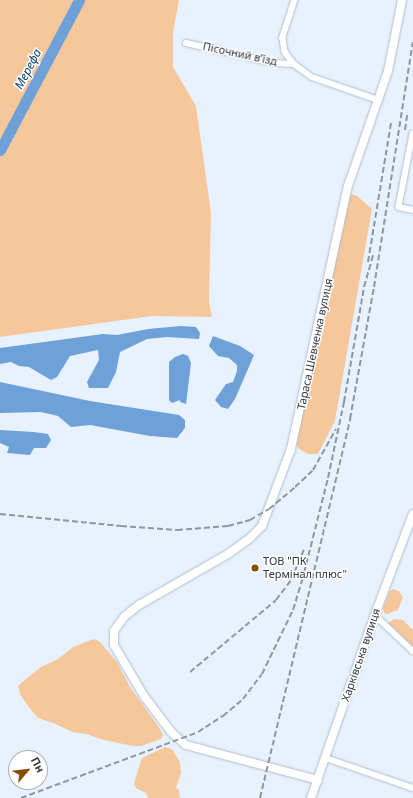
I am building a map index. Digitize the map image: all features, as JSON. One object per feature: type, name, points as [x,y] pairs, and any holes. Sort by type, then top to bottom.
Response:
[{"type":"street","points":[[295,0],[283,38],[285,52],[294,64],[312,77],[378,100]]},
{"type":"street","name":"Тараса Шевченка вулиця","points":[[318,780],[186,745],[172,734],[144,696],[114,644],[114,631],[124,616],[139,605],[228,554],[262,526],[291,449],[348,186],[388,71],[402,0]]},
{"type":"street","name":"Пісочний в’їзд","points":[[186,43],[274,63],[294,64]]},
{"type":"street","points":[[413,134],[399,207],[413,210]]},
{"type":"street","name":"Харківська вулиця","points":[[312,798],[374,617],[413,514]]},
{"type":"street","points":[[374,617],[380,620],[413,652]]},
{"type":"street","points":[[326,758],[413,788]]},
{"type":"shaded area","points":[[0,0],[179,0],[173,33],[173,67],[196,106],[211,213],[209,301],[212,317],[152,316],[0,337]]},
{"type":"shaded area","points":[[352,195],[356,195],[372,209],[335,421],[318,454],[308,454],[299,449],[295,442],[347,198]]},
{"type":"shaded area","points":[[393,589],[399,591],[403,597],[398,610],[387,614],[384,613],[383,608],[390,591]]},
{"type":"shaded area","points":[[394,619],[403,620],[413,630],[413,647],[388,623]]},
{"type":"shaded area","points":[[94,639],[100,642],[117,662],[130,687],[158,726],[163,735],[161,739],[141,746],[133,746],[104,740],[86,734],[72,732],[56,724],[38,718],[28,706],[20,694],[18,686],[41,667],[58,659],[73,647]]},
{"type":"shaded area","points":[[165,747],[172,749],[180,762],[181,773],[176,788],[179,790],[180,798],[148,798],[146,793],[136,788],[134,783],[142,758]]},
{"type":"water","points":[[181,326],[196,327],[200,333],[199,339],[167,337],[147,339],[120,352],[116,372],[108,388],[89,388],[87,382],[99,360],[98,350],[70,356],[57,377],[51,380],[29,367],[19,366],[11,362],[0,364],[0,348],[103,334],[117,335],[148,329]]},
{"type":"water","points":[[213,336],[240,346],[254,355],[235,399],[228,409],[221,407],[215,400],[226,384],[233,382],[237,371],[237,365],[229,358],[218,356],[209,346]]},
{"type":"water","points":[[183,354],[188,356],[191,363],[186,404],[180,402],[180,400],[172,403],[169,400],[169,362],[175,357]]},
{"type":"water","points":[[0,382],[90,401],[179,415],[185,420],[185,428],[177,438],[150,436],[90,425],[71,427],[58,416],[41,412],[0,413]]},
{"type":"water","points":[[0,430],[48,434],[51,440],[46,448],[34,448],[30,455],[7,453],[9,447],[0,443]]},
{"type":"waterway","name":"Мерефа","points":[[0,150],[79,0]]},
{"type":"railway","points":[[260,798],[350,419],[374,287],[413,42]]},
{"type":"railway","points":[[405,130],[407,115]]},
{"type":"railway","points":[[368,262],[391,123]]},
{"type":"railway","points":[[21,798],[198,732],[223,716],[243,699],[262,674],[293,610],[304,573],[328,478],[344,402],[364,287],[373,255]]},
{"type":"railway","points":[[0,514],[177,530],[228,526],[250,520],[269,509],[295,487],[313,470],[336,429]]},
{"type":"railway","points":[[190,672],[276,600],[291,580],[304,550]]},
{"type":"place","name":"ТОВ \"ПК Термінал плюс\"","points":[[255,568]]}]
